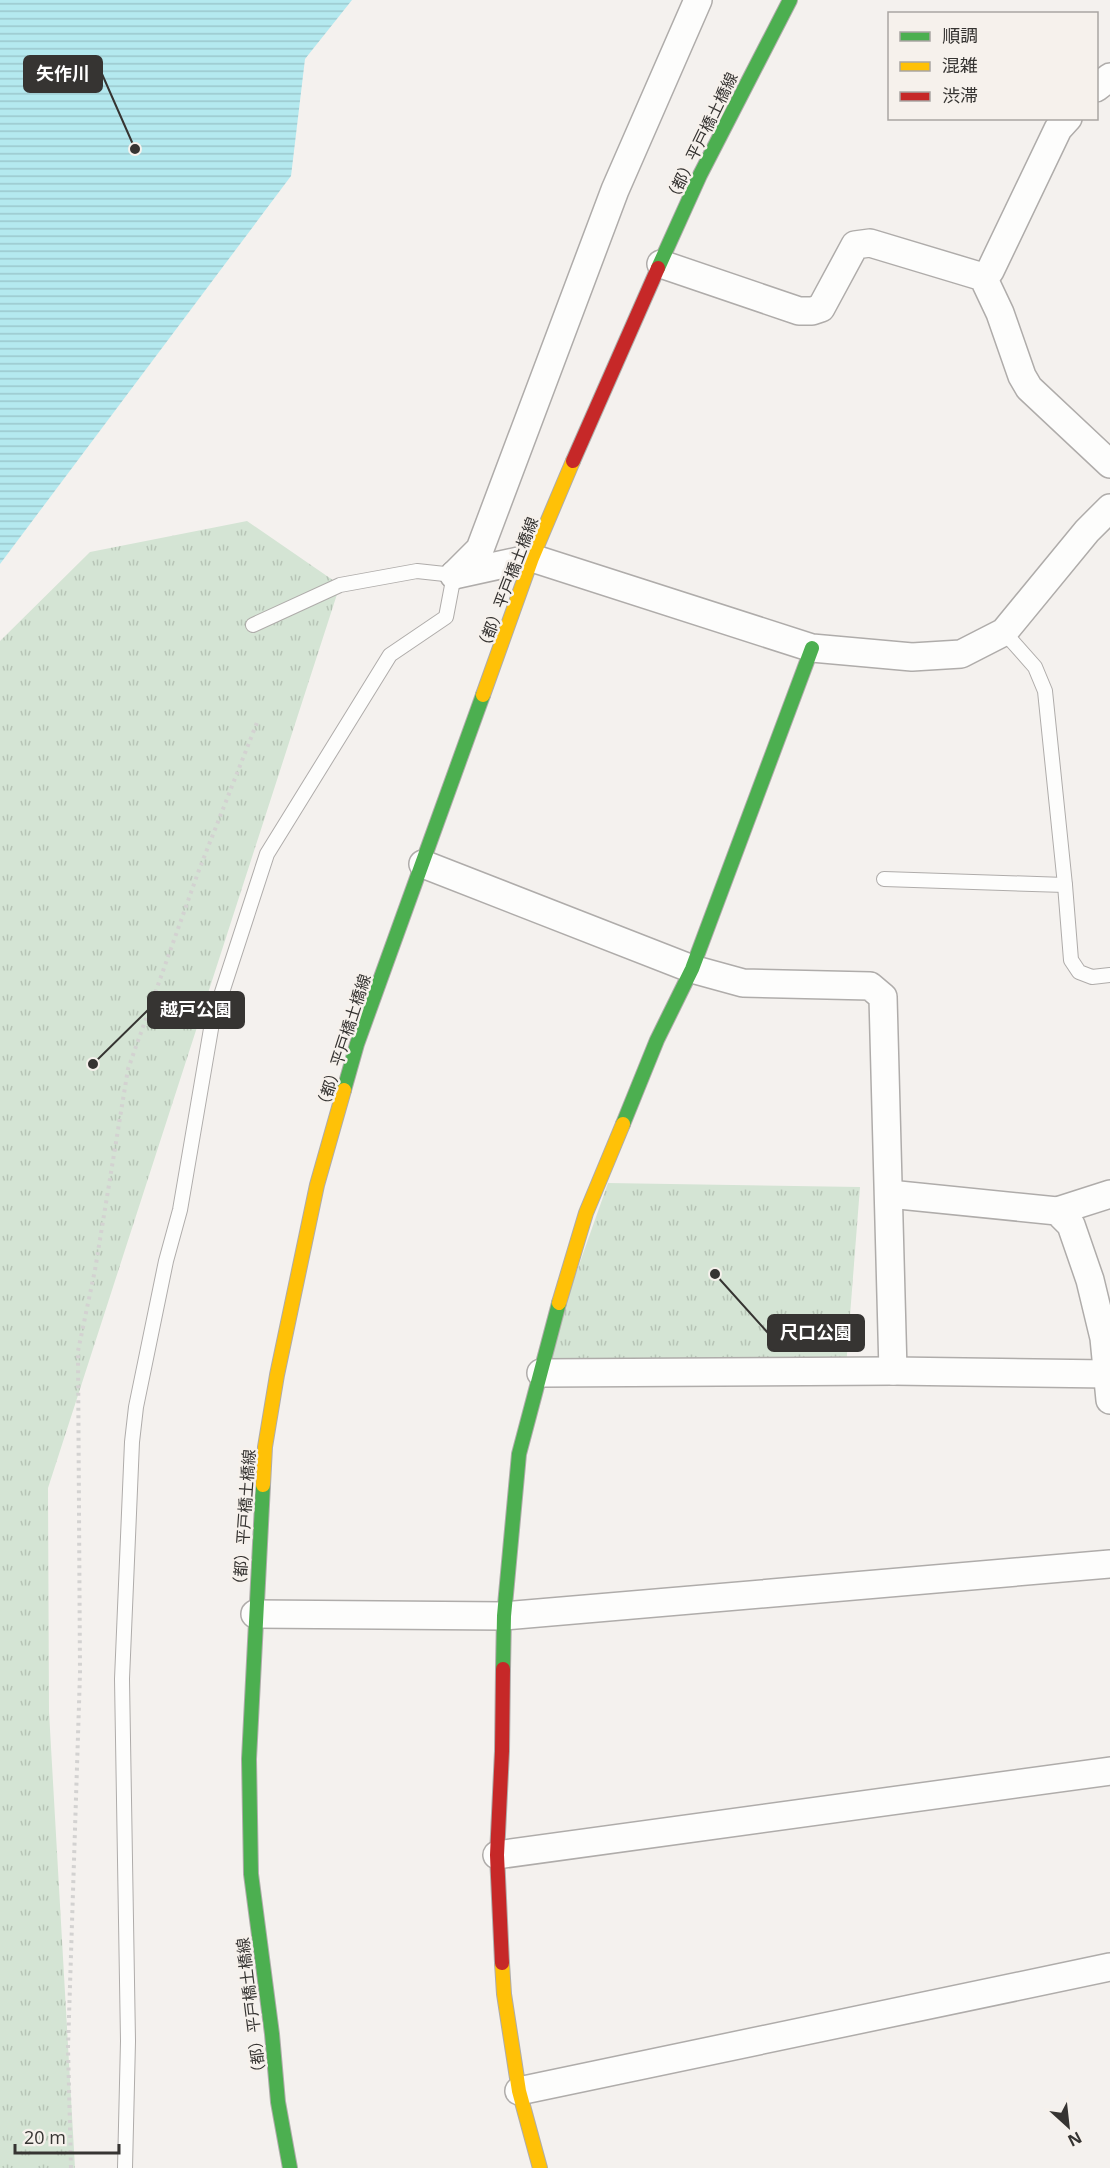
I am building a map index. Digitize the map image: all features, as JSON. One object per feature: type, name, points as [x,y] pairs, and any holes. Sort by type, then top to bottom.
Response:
[{"type":"street","points":[[454,574],[480,549],[615,190],[698,0]]},
{"type":"street","name":"（都）平戸橋土橋線","points":[[290,2168],[278,2102],[272,2034],[251,1874],[249,1759],[265,1447],[277,1375],[317,1185],[357,1044],[532,558],[589,423],[700,175],[790,0]]},
{"type":"street","points":[[1098,86],[1110,76]]},
{"type":"street","points":[[983,277],[990,272],[1054,136],[1066,120]]},
{"type":"street","points":[[661,264],[799,311],[821,308],[855,245],[870,243],[983,277],[1000,314],[1022,376],[1029,388],[1110,464]]},
{"type":"street","points":[[454,574],[532,558],[812,648],[912,657],[961,654],[1004,632],[1087,531],[1110,508]]},
{"type":"street","points":[[540,2168],[519,2091],[504,1994],[497,1855],[502,1751],[504,1616],[516,1471],[586,1213],[657,1040],[692,969],[812,648]]},
{"type":"street","points":[[423,864],[692,969],[742,983],[870,986],[878,991],[883,997],[892,1371]]},
{"type":"street","points":[[889,1194],[1057,1211],[1110,1194]]},
{"type":"street","points":[[541,1373],[892,1371],[1109,1387],[1104,1338],[1090,1280],[1071,1225],[1057,1211]]},
{"type":"street","points":[[255,1614],[504,1616],[1110,1564]]},
{"type":"street","points":[[497,1855],[1110,1771]]},
{"type":"street","points":[[519,2091],[1110,1967]]},
{"type":"lane","points":[[125,2168],[128,2041],[122,1678],[132,1442],[136,1407],[166,1261],[180,1210],[212,1023],[267,854],[390,655],[446,617],[454,574],[417,572],[340,585],[253,625]]},
{"type":"lane","points":[[1004,632],[1035,667],[1045,691],[1071,960],[1079,972],[1092,977],[1110,975]]},
{"type":"lane","points":[[884,879],[1065,885]]},
{"type":"green space","points":[[247,521],[340,585],[48,1488],[49,1712],[75,2168],[0,2168],[0,641],[90,552]]},
{"type":"green space","points":[[608,1183],[860,1187],[846,1367],[545,1361]]},
{"type":"water","points":[[0,0],[352,0],[305,59],[291,176],[0,564]]},
{"type":"traffic: fast","points":[[658,268],[700,175],[790,0]]},
{"type":"traffic: fast","points":[[623,1124],[657,1040],[692,969],[812,648]]},
{"type":"traffic: fast","points":[[344,1090],[357,1044],[483,695]]},
{"type":"traffic: fast","points":[[503,1669],[504,1616],[519,1454],[559,1303]]},
{"type":"traffic: fast","points":[[263,1485],[249,1759],[251,1874],[272,2034],[278,2102],[290,2168]]},
{"type":"traffic: slow","points":[[483,695],[532,558],[573,461]]},
{"type":"traffic: slow","points":[[263,1485],[265,1447],[277,1375],[317,1185],[344,1090]]},
{"type":"traffic: slow","points":[[559,1303],[586,1213],[623,1124]]},
{"type":"traffic: slow","points":[[502,1963],[504,1994],[519,2091],[540,2168]]},
{"type":"traffic: jam","points":[[573,461],[658,268]]},
{"type":"traffic: jam","points":[[502,1963],[497,1855],[503,1669]]},
{"type":"place","name":"矢作川","points":[[135,149]]},
{"type":"place","name":"越戸公園","points":[[93,1064]]},
{"type":"place","name":"尺口公園","points":[[715,1274]]}]
